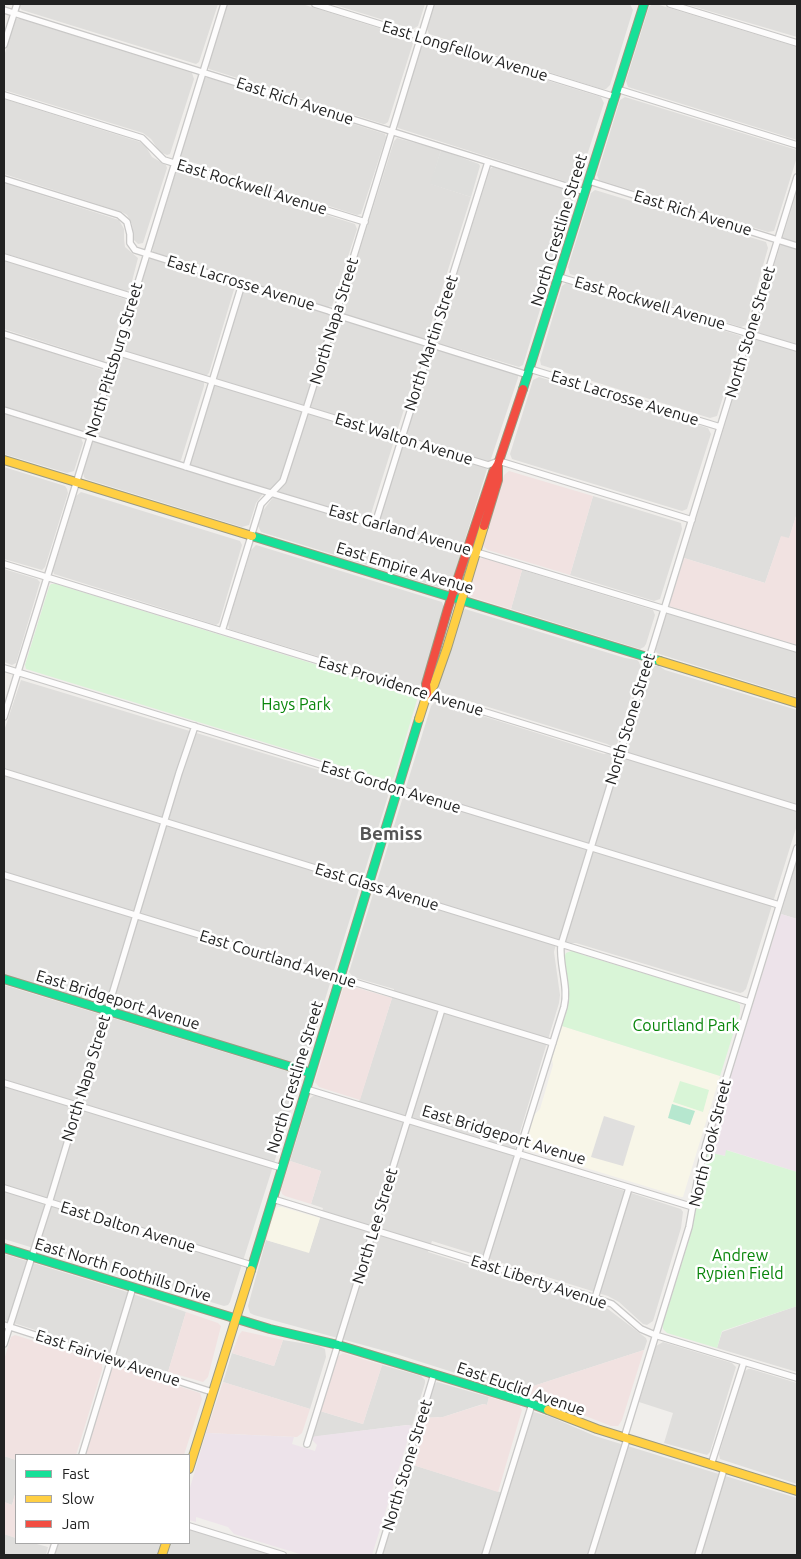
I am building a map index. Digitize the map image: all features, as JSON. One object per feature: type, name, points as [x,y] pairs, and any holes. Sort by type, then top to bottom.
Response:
[{"type":"main road","name":"North Crestline Street","points":[[427,694],[434,686],[462,600],[498,480],[499,463],[559,277],[643,4]]},
{"type":"main road","name":"East Empire Avenue","points":[[4,460],[797,703]]},
{"type":"main road","name":"North Crestline Street","points":[[190,1466],[427,694],[426,684],[452,597],[492,472],[499,463]]},
{"type":"main road","name":"East Bridgeport Avenue","points":[[4,979],[311,1073]]},
{"type":"main road","name":"East North Foothills Drive","points":[[4,1248],[234,1318]]},
{"type":"main road","name":"East Euclid Avenue","points":[[234,1318],[338,1346],[532,1404],[625,1439],[797,1491]]},
{"type":"street","points":[[4,45],[17,4]]},
{"type":"street","name":"North Pittsburg Street","points":[[4,717],[224,4]]},
{"type":"street","name":"East Longfellow Avenue","points":[[315,4],[421,38],[797,144]]},
{"type":"street","name":"North Napa Street","points":[[222,631],[261,504],[283,481],[432,4]]},
{"type":"street","points":[[670,4],[797,43]]},
{"type":"street","name":"East Rich Avenue","points":[[4,10],[585,192]]},
{"type":"street","name":"East Rockwell Avenue","points":[[4,95],[142,138],[164,160],[365,222]]},
{"type":"street","name":"North Martin Street","points":[[375,524],[488,162]]},
{"type":"street","name":"North Stone Street","points":[[484,1264],[566,998],[560,956],[561,944],[797,176]]},
{"type":"street","name":"East Lacrosse Avenue","points":[[4,179],[119,215],[127,222],[130,243],[135,250],[146,254],[430,344],[720,427]]},
{"type":"street","name":"East Rich Avenue","points":[[589,181],[797,246]]},
{"type":"street","points":[[4,257],[133,298]]},
{"type":"street","name":"East Rockwell Avenue","points":[[559,277],[797,348]]},
{"type":"street","points":[[186,467],[242,284]]},
{"type":"street","points":[[4,334],[112,368]]},
{"type":"street","name":"East Walton Avenue","points":[[117,352],[488,465],[499,463],[692,520]]},
{"type":"street","name":"East Garland Avenue","points":[[4,410],[466,552],[476,552],[797,649]]},
{"type":"street","name":"East Providence Avenue","points":[[4,564],[797,808]]},
{"type":"street","name":"East Gordon Avenue","points":[[4,668],[779,905]]},
{"type":"street","name":"North Napa Street","points":[[4,1344],[6,1326],[32,1256],[135,915],[195,726]]},
{"type":"street","name":"East Glass Avenue","points":[[4,772],[750,1002]]},
{"type":"street","name":"North Cook Street","points":[[591,1555],[655,1335],[689,1228],[706,1144],[779,905],[795,863],[797,848]]},
{"type":"street","name":"East Courtland Avenue","points":[[4,875],[552,1043]]},
{"type":"street","name":"North Lee Street","points":[[307,1444],[442,1009]]},
{"type":"street","points":[[4,1083],[282,1168]]},
{"type":"street","name":"East Bridgeport Avenue","points":[[306,1089],[693,1207]]},
{"type":"street","name":"East Dalton Avenue","points":[[4,1188],[252,1265]]},
{"type":"street","points":[[595,1298],[629,1188]]},
{"type":"street","name":"East Liberty Avenue","points":[[272,1199],[595,1298],[612,1304],[641,1329],[655,1335],[797,1378]]},
{"type":"street","points":[[82,1454],[133,1287]]},
{"type":"street","name":"East Fairview Avenue","points":[[6,1326],[212,1392]]},
{"type":"street","points":[[711,1466],[744,1362]]},
{"type":"street","name":"North Stone Street","points":[[379,1555],[434,1374]]},
{"type":"street","points":[[485,1555],[532,1404]]},
{"type":"street","points":[[698,1555],[724,1470]]},
{"type":"street","points":[[190,1526],[271,1553],[283,1555]]},
{"type":"shaded area","points":[[20,4],[218,4],[199,62],[196,64],[22,10],[19,7]]},
{"type":"shaded area","points":[[227,4],[302,4],[410,38],[413,43],[388,122],[383,124],[209,69],[208,65]]},
{"type":"shaded area","points":[[332,4],[425,4],[418,26],[413,29]]},
{"type":"shaded area","points":[[435,4],[630,4],[633,10],[610,85],[606,89],[602,89],[429,34],[427,29]]},
{"type":"shaded area","points":[[652,4],[797,47],[797,140],[628,87],[626,81],[649,7]]},
{"type":"shaded area","points":[[685,4],[797,4],[797,37]]},
{"type":"shaded area","points":[[16,19],[192,73],[194,79],[170,154],[167,155],[160,152],[151,139],[143,133],[4,90],[4,56]]},
{"type":"shaded area","points":[[425,43],[601,97],[604,103],[578,183],[573,184],[398,128],[397,125],[422,45]]},
{"type":"shaded area","points":[[204,78],[385,134],[386,137],[361,214],[357,215],[182,159],[180,154]]},
{"type":"shaded area","points":[[625,97],[797,150],[797,157],[774,231],[768,232],[599,180],[597,175],[620,100]]},
{"type":"shaded area","points":[[4,99],[140,142],[146,147],[152,157],[166,165],[167,168],[143,243],[138,244],[134,240],[132,224],[127,215],[122,212],[4,174]]},
{"type":"shaded area","points":[[397,138],[441,150],[431,184],[471,197],[369,520],[193,467],[190,465],[190,462],[242,291],[248,288],[339,316],[394,141]]},
{"type":"shaded area","points":[[441,150],[479,164],[471,197],[430,184]]},
{"type":"shaded area","points":[[493,167],[570,191],[575,196],[523,365],[519,367],[439,343],[436,340],[490,169]]},
{"type":"shaded area","points":[[177,169],[355,224],[357,229],[332,306],[328,307],[153,252],[152,248]]},
{"type":"shaded area","points":[[4,183],[119,220],[124,229],[125,247],[138,258],[130,289],[125,292],[4,253]]},
{"type":"shaded area","points":[[595,190],[766,242],[768,248],[746,325],[741,327],[570,274],[568,267],[591,193]]},
{"type":"shaded area","points":[[797,191],[797,513],[789,539],[781,537],[765,583],[684,558]]},
{"type":"shaded area","points":[[152,258],[232,283],[235,286],[209,373],[206,376],[125,352],[122,349],[147,261]]},
{"type":"shaded area","points":[[4,259],[125,299],[126,302],[108,359],[103,361],[4,329]]},
{"type":"shaded area","points":[[566,283],[741,336],[717,416],[710,418],[541,365],[540,360],[562,286]]},
{"type":"shaded area","points":[[4,337],[103,370],[104,373],[86,430],[82,431],[4,406]]},
{"type":"shaded area","points":[[433,348],[518,374],[489,462],[407,438],[406,433]]},
{"type":"shaded area","points":[[121,356],[204,381],[179,462],[94,436],[118,358]]},
{"type":"shaded area","points":[[539,377],[708,428],[711,434],[687,509],[682,511],[512,459],[510,454],[533,380]]},
{"type":"shaded area","points":[[4,414],[81,438],[83,443],[74,471],[67,473],[4,454]]},
{"type":"shaded area","points":[[93,441],[263,493],[256,503],[249,525],[242,527],[86,479],[83,472]]},
{"type":"shaded area","points":[[405,443],[484,466],[487,469],[462,549],[379,523],[402,445]]},
{"type":"shaded area","points":[[4,467],[65,486],[67,489],[68,493],[45,567],[42,570],[4,559]]},
{"type":"shaded area","points":[[509,471],[593,496],[570,575],[488,550],[484,547],[483,543],[504,475]]},
{"type":"shaded area","points":[[81,492],[240,541],[242,545],[219,623],[216,625],[54,574],[53,571],[76,496]]},
{"type":"shaded area","points":[[274,496],[459,553],[451,586],[445,589],[261,532],[258,526],[262,512]]},
{"type":"shaded area","points":[[593,496],[681,523],[682,529],[660,599],[654,601],[570,575]]},
{"type":"shaded area","points":[[797,513],[797,645],[669,606],[684,558],[765,583],[781,536],[789,538]]},
{"type":"shaded area","points":[[256,545],[442,602],[444,607],[422,683],[415,686],[229,629],[228,624],[251,550]]},
{"type":"shaded area","points":[[484,558],[522,570],[511,609],[472,597],[469,594],[477,562],[479,559]]},
{"type":"shaded area","points":[[4,569],[37,579],[40,582],[16,663],[12,665],[4,662]]},
{"type":"shaded area","points":[[522,570],[653,610],[655,615],[646,644],[640,649],[511,609]]},
{"type":"shaded area","points":[[669,606],[797,645],[797,697],[656,652]]},
{"type":"shaded area","points":[[465,609],[637,660],[641,668],[637,675],[617,744],[611,746],[440,692],[438,685],[462,612]]},
{"type":"shaded area","points":[[653,666],[659,666],[665,670],[797,710],[797,825],[746,989],[743,992],[740,993],[576,943],[557,940],[554,952],[560,995],[559,1003],[513,1155],[681,1209],[683,1212],[681,1228],[653,1321],[647,1325],[643,1324],[619,1302],[608,1296],[432,1241],[428,1252],[608,1309],[646,1338],[644,1350],[515,1392],[396,1354],[250,1313],[248,1306],[266,1240],[309,1252],[323,1208],[311,1204],[321,1171],[290,1161],[309,1099],[316,1096],[357,1108],[392,998],[394,989],[353,977],[349,972],[431,706],[438,702],[604,754],[608,753],[620,757],[647,677],[647,671]]},
{"type":"shaded area","points":[[21,680],[385,790],[388,796],[304,1064],[300,1065],[4,975],[4,731]]},
{"type":"shaded area","points":[[797,860],[797,919],[781,914]]},
{"type":"shaded area","points":[[781,914],[797,919],[797,1172],[727,1150],[725,1156],[708,1152]]},
{"type":"shaded area","points":[[4,985],[296,1074],[299,1077],[300,1081],[228,1305],[224,1306],[4,1239]]},
{"type":"shaded area","points":[[347,985],[392,998],[360,1100],[319,1087],[315,1082],[343,989]]},
{"type":"shaded area","points":[[562,1026],[720,1076],[683,1197],[524,1149],[534,1115],[540,1109]]},
{"type":"shaded area","points":[[604,1116],[635,1126],[623,1166],[591,1157]]},
{"type":"shaded area","points":[[290,1161],[321,1171],[311,1204],[282,1194],[281,1190]]},
{"type":"shaded area","points":[[278,1207],[320,1218],[309,1253],[266,1240],[275,1210]]},
{"type":"shaded area","points":[[4,1254],[186,1312],[168,1372],[4,1320]]},
{"type":"shaded area","points":[[797,1306],[797,1372],[717,1348],[722,1332]]},
{"type":"shaded area","points":[[186,1312],[218,1323],[221,1326],[208,1377],[203,1382],[168,1372]]},
{"type":"shaded area","points":[[242,1331],[283,1340],[274,1366],[232,1353]]},
{"type":"shaded area","points":[[15,1335],[99,1361],[102,1364],[102,1370],[76,1454],[15,1454],[15,1460],[4,1456],[4,1360],[11,1337]]},
{"type":"shaded area","points":[[283,1340],[319,1346],[325,1349],[326,1357],[310,1409],[223,1382],[232,1353],[274,1366]]},
{"type":"shaded area","points":[[663,1342],[732,1363],[736,1367],[710,1452],[707,1455],[664,1443],[673,1413],[639,1402],[656,1346]]},
{"type":"shaded area","points":[[644,1350],[622,1420],[618,1426],[611,1426],[552,1403],[515,1392]]},
{"type":"shaded area","points":[[343,1353],[382,1365],[363,1424],[320,1411],[337,1357]]},
{"type":"shaded area","points":[[382,1365],[421,1376],[425,1380],[412,1426],[407,1425],[313,1437],[320,1411],[363,1424]]},
{"type":"shaded area","points":[[119,1367],[200,1393],[202,1399],[184,1454],[85,1454],[111,1370]]},
{"type":"shaded area","points":[[751,1369],[797,1383],[797,1484],[720,1459],[719,1454],[744,1372]]},
{"type":"shaded area","points":[[223,1382],[310,1409],[302,1433],[297,1437],[206,1433]]},
{"type":"shaded area","points":[[437,1382],[489,1397],[487,1405],[483,1404],[443,1417],[424,1418],[434,1385]]},
{"type":"shaded area","points":[[489,1397],[519,1406],[522,1410],[498,1492],[410,1464],[424,1418],[443,1417],[484,1404],[487,1405]]},
{"type":"shaded area","points":[[534,1412],[551,1417],[595,1436],[797,1498],[797,1555],[382,1555],[410,1464],[506,1494],[531,1415]]},
{"type":"shaded area","points":[[412,1426],[372,1555],[303,1555],[234,1534],[228,1527],[196,1517],[196,1522],[190,1520],[190,1488],[206,1433],[294,1437],[292,1444],[315,1451],[317,1445],[313,1441],[313,1437]]},
{"type":"shaded area","points":[[4,1456],[15,1460],[15,1494],[12,1505],[4,1502]]},
{"type":"shaded area","points":[[15,1494],[15,1538],[4,1534],[4,1502],[12,1505]]},
{"type":"shaded area","points":[[190,1529],[274,1555],[55,1555],[58,1544],[190,1544]]},
{"type":"shaded area","points":[[4,1534],[15,1538],[15,1544],[37,1544],[48,1547],[46,1555],[4,1555]]},
{"type":"green space","name":"Hays Park","points":[[51,584],[414,695],[417,700],[394,777],[391,780],[387,780],[26,669],[25,665]]},
{"type":"green space","name":"Courtland Park","points":[[574,950],[583,955],[736,1001],[740,1005],[740,1012],[720,1076],[562,1026],[568,1007],[569,996],[564,957],[566,953]]},
{"type":"green space","points":[[680,1081],[709,1090],[703,1112],[673,1102]]},
{"type":"green space","points":[[672,1104],[695,1111],[690,1125],[668,1118]]},
{"type":"green space","name":"Andrew Rypien Field","points":[[726,1150],[797,1172],[797,1306],[722,1331],[717,1348],[667,1333],[663,1329],[663,1324],[691,1233],[708,1152],[725,1156]]},
{"type":"traffic: fast","points":[[523,389],[644,4]]},
{"type":"traffic: fast","points":[[252,536],[660,661]]},
{"type":"traffic: fast","points":[[251,1270],[419,719]]},
{"type":"traffic: fast","points":[[4,979],[311,1073]]},
{"type":"traffic: fast","points":[[4,1248],[270,1329],[338,1345],[548,1410]]},
{"type":"traffic: slow","points":[[4,460],[252,536]]},
{"type":"traffic: slow","points":[[419,719],[427,694],[434,685],[447,648],[484,526]]},
{"type":"traffic: slow","points":[[660,661],[797,703]]},
{"type":"traffic: slow","points":[[190,1466],[251,1270]]},
{"type":"traffic: slow","points":[[548,1410],[597,1429],[797,1491]]},
{"type":"traffic: slow","points":[[162,1555],[166,1544]]},
{"type":"traffic: jam","points":[[484,526],[498,480],[498,464],[523,389]]},
{"type":"traffic: jam","points":[[427,694],[426,684],[448,608],[493,472],[498,464]]},
{"type":"district","name":"Bemiss","points":[[391,834]]}]
